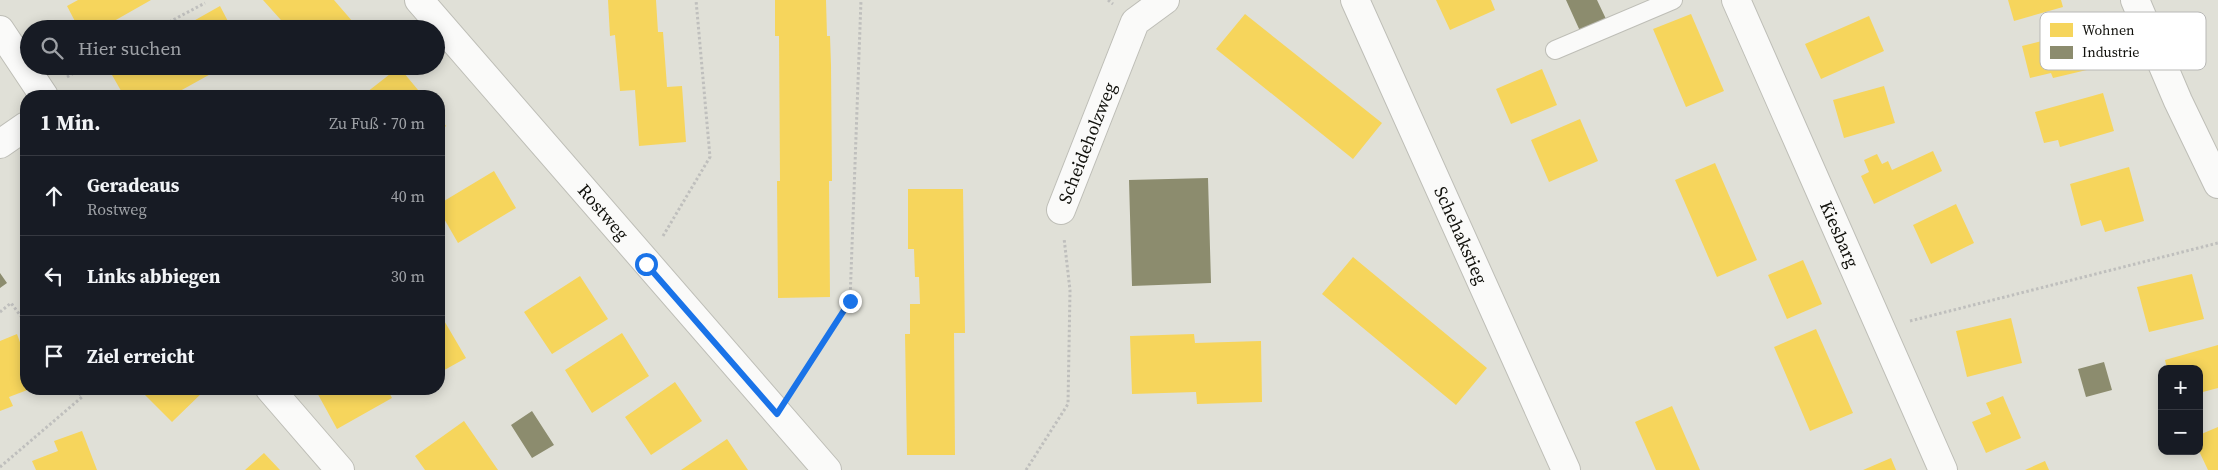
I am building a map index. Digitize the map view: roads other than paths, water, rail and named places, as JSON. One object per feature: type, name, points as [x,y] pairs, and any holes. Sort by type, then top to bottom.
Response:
[{"type":"street","name":"Rostweg","points":[[419,0],[436,20]]},
{"type":"street","name":"Scheideholzweg","points":[[1061,210],[1135,22],[1165,0]]},
{"type":"street","name":"Schehakstieg","points":[[1356,0],[1566,470]]},
{"type":"street","name":"Kiesbarg","points":[[1736,0],[1942,470]]},
{"type":"street","points":[[2135,0],[2140,12]]},
{"type":"street","points":[[0,30],[20,60]]},
{"type":"street","name":"Rostweg","points":[[445,30],[646,264],[827,470]]},
{"type":"street","points":[[2165,70],[2218,184]]},
{"type":"street","points":[[30,75],[40,90]]},
{"type":"street","points":[[0,144],[20,130]]},
{"type":"street","points":[[275,395],[340,470]]},
{"type":"lane","points":[[1555,50],[1673,0]]}]
